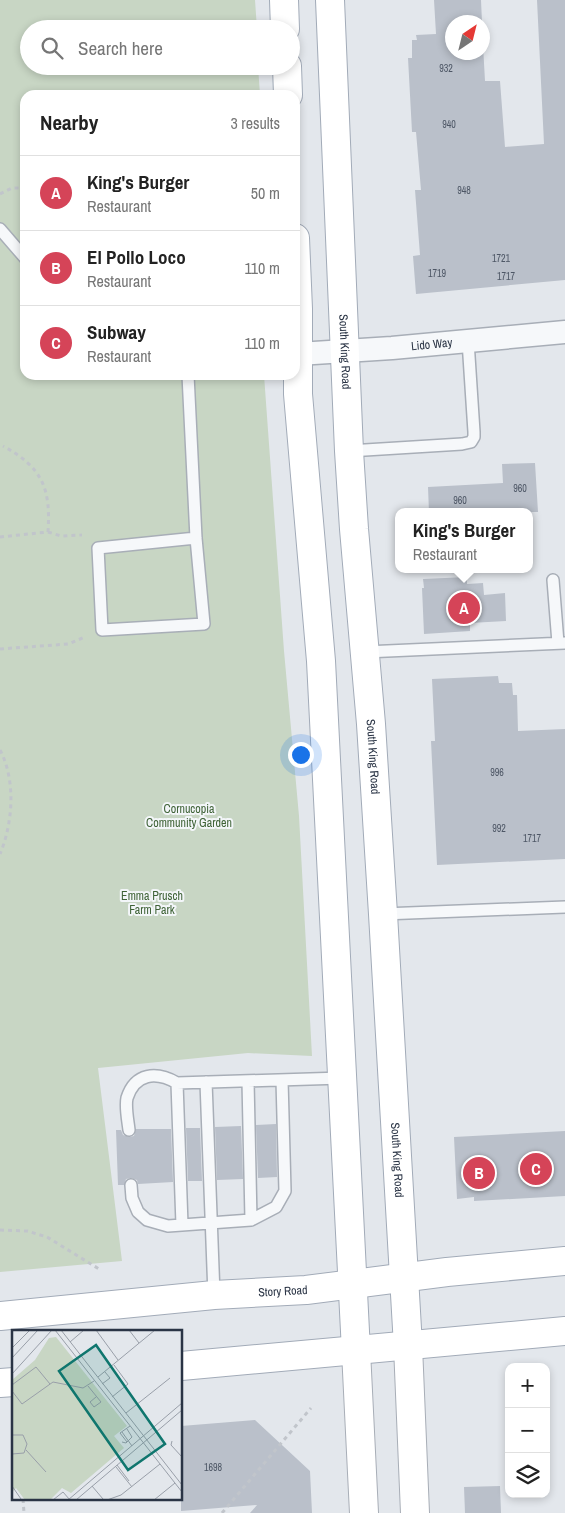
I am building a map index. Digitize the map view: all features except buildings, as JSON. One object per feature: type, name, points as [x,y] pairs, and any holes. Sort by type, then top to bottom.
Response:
[{"type":"main road","points":[[284,0],[285,20]]},
{"type":"main road","name":"South King Road","points":[[330,0],[349,451],[383,914],[408,1346],[415,1513]]},
{"type":"main road","points":[[287,75],[288,90]]},
{"type":"main road","points":[[298,380],[321,660],[364,1513]]},
{"type":"main road","name":"Story Road","points":[[0,1316],[214,1295],[306,1290],[404,1277],[565,1261]]},
{"type":"main road","points":[[182,1366],[565,1331]]},
{"type":"street","name":"Lido Way","points":[[300,354],[392,348],[565,332]]},
{"type":"lane","points":[[0,229],[20,252]]},
{"type":"lane","points":[[349,451],[471,442],[474,432],[468,341]]},
{"type":"lane","points":[[188,380],[196,538],[204,624],[102,630],[98,548],[196,538]]},
{"type":"lane","points":[[365,652],[562,643],[553,580]]},
{"type":"lane","points":[[383,914],[565,907]]},
{"type":"lane","points":[[129,1130],[127,1100],[136,1083],[151,1074],[167,1077],[177,1083],[342,1078]]},
{"type":"lane","points":[[248,1080],[251,1220]]},
{"type":"lane","points":[[131,1185],[132,1198],[138,1212],[147,1220],[168,1226],[251,1220],[276,1208],[285,1191],[282,1080]]},
{"type":"lane","points":[[206,1082],[214,1295]]},
{"type":"lane","points":[[177,1083],[182,1225]]},
{"type":"path","points":[[0,194],[12,188],[20,188]]},
{"type":"path","points":[[3,446],[22,456],[37,473],[46,489],[50,510],[48,532]]},
{"type":"path","points":[[0,537],[48,532],[61,536],[84,535],[98,548]]},
{"type":"path","points":[[0,649],[68,644],[102,630]]},
{"type":"path","points":[[0,750],[4,756],[9,784],[11,813],[0,854]]},
{"type":"path","points":[[0,1230],[27,1231],[47,1236],[99,1269]]},
{"type":"path","points":[[222,1513],[311,1408]]},
{"type":"path","points":[[24,1500],[24,1513]]},
{"type":"green space","name":"Emma Prusch Farm Park","points":[[0,0],[255,0],[256,20],[20,20],[20,75],[259,75],[260,90],[20,90],[20,380],[264,380],[284,651],[299,816],[312,1056],[248,1053],[98,1068],[122,1261],[0,1272]]},
{"type":"place","name":"King's Burger","points":[[464,608]]},
{"type":"place","name":"Subway","points":[[536,1169]]},
{"type":"place","name":"El Pollo Loco","points":[[479,1173]]},
{"type":"park label","name":"Cornucopia Community Garden","points":[[189,816]]}]
